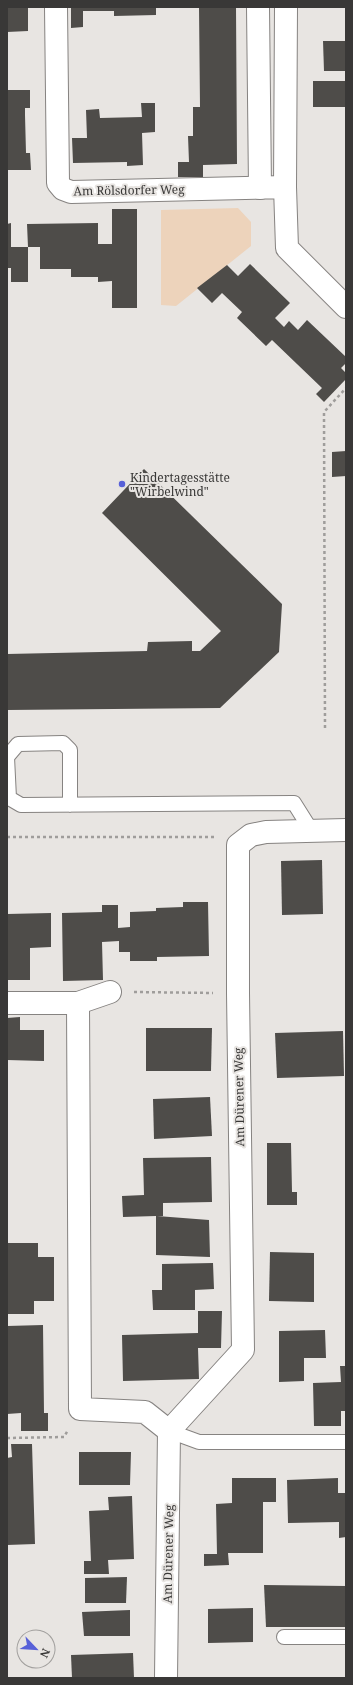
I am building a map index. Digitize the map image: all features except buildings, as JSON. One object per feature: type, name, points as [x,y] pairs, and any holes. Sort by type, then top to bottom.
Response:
[{"type":"street","name":"Am Rölsdorfer Weg","points":[[56,7],[58,183],[63,189],[71,192],[285,187]]},
{"type":"street","points":[[258,7],[260,188]]},
{"type":"street","points":[[286,7],[285,187],[287,248],[346,307]]},
{"type":"street","points":[[238,845],[251,835],[266,832],[346,830]]},
{"type":"street","name":"Am Dürener Weg","points":[[166,1678],[169,1431],[243,1350],[238,993],[238,845]]},
{"type":"street","points":[[7,1003],[78,1003],[110,992]]},
{"type":"street","points":[[78,1003],[80,1408],[145,1412],[169,1431]]},
{"type":"lane","points":[[70,804],[70,750],[63,743],[18,744],[7,757],[8,798],[21,805],[294,803],[311,830]]},
{"type":"lane","points":[[169,1431],[199,1442],[346,1442]]},
{"type":"lane","points":[[284,1637],[346,1637]]},
{"type":"path","points":[[325,728],[324,412],[346,388]]},
{"type":"path","points":[[7,837],[211,836],[238,845]]},
{"type":"path","points":[[110,992],[238,993]]},
{"type":"path","points":[[7,1438],[64,1437],[80,1408]]},
{"type":"shaded area","points":[[238,208],[251,222],[251,246],[176,306],[161,305],[161,210]]},
{"type":"place","name":"Kindertagesstätte \"Wirbelwind\"","points":[[122,484]]}]
